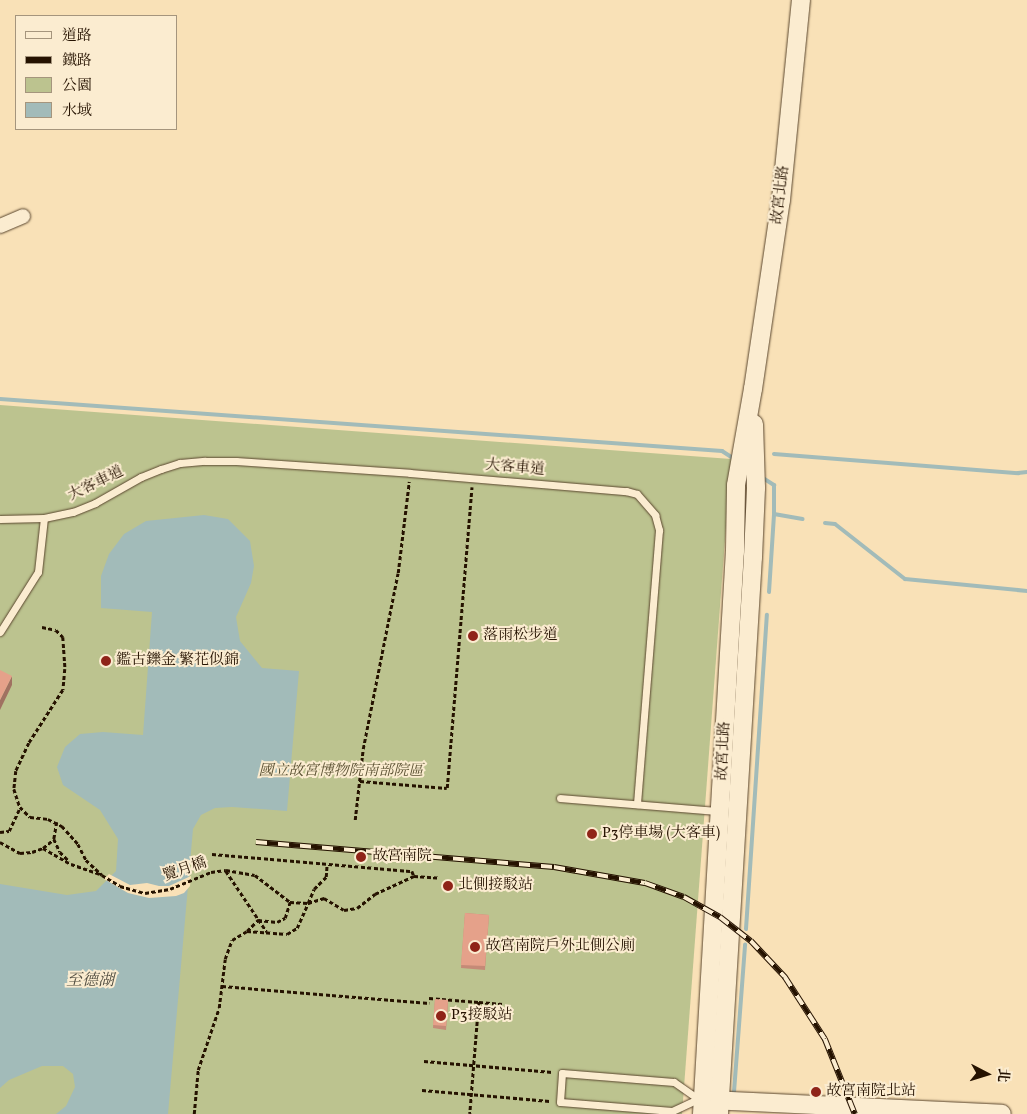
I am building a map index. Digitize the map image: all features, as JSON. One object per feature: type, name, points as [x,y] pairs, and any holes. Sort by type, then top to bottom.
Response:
[{"type":"street","name":"故宮北路","points":[[709,1105],[720,811],[735,552],[736,486],[753,389],[781,200],[801,0]]},
{"type":"street","points":[[0,226],[23,216]]},
{"type":"street","name":"故宮北路","points":[[709,1105],[753,547],[756,488],[753,389]]},
{"type":"street","points":[[709,1105],[1002,1114]]},
{"type":"lane","name":"大客車道","points":[[0,519],[44,518],[95,504],[142,477],[180,463],[236,460],[473,478],[626,491],[637,494],[655,515],[659,530],[637,804]]},
{"type":"lane","points":[[0,632],[38,572],[44,518]]},
{"type":"lane","points":[[560,798],[720,811]]},
{"type":"lane","points":[[562,1073],[674,1082],[709,1105],[672,1111],[560,1102],[562,1073]]},
{"type":"path","points":[[355,820],[363,749],[398,573],[410,473]]},
{"type":"path","points":[[360,781],[447,788],[473,478]]},
{"type":"path","points":[[42,627],[56,630],[63,637],[65,669],[63,690],[29,744],[16,771],[14,789],[20,808],[30,816],[57,822],[54,839],[60,852],[71,864]]},
{"type":"path","points":[[0,832],[9,831],[20,808]]},
{"type":"path","name":"覽月橋","points":[[57,822],[78,844],[86,860],[102,875],[120,886],[145,893],[170,888],[204,874],[226,870],[256,875],[290,902]]},
{"type":"path","points":[[0,842],[20,852],[43,848],[54,839]]},
{"type":"path","name":"覽月橋","points":[[43,848],[71,864],[102,875]]},
{"type":"path","points":[[212,854],[412,871],[414,876]]},
{"type":"path","points":[[246,931],[287,934],[297,928],[314,889],[326,877],[327,864]]},
{"type":"path","points":[[226,870],[231,881],[267,932]]},
{"type":"path","points":[[194,1114],[198,1070],[219,1008],[225,959],[232,940],[258,920],[277,922],[284,918],[290,902],[308,903],[324,898],[344,910],[357,908],[375,894],[414,876],[440,878]]},
{"type":"path","points":[[222,986],[429,1003]]},
{"type":"path","points":[[430,998],[503,1004]]},
{"type":"path","points":[[470,1114],[480,1002]]},
{"type":"path","points":[[424,1061],[562,1073]]},
{"type":"path","points":[[422,1090],[560,1102]]},
{"type":"green space","name":"國立故宮博物院南部院區","points":[[0,405],[731,459],[682,1114],[0,1114]]},
{"type":"water","name":"至德湖","points":[[204,515],[228,519],[250,541],[254,566],[251,583],[236,617],[240,641],[262,668],[299,671],[287,811],[232,807],[215,808],[201,815],[193,829],[168,1114],[56,1114],[66,1106],[75,1087],[73,1074],[63,1066],[42,1066],[9,1080],[0,1088],[0,884],[67,895],[96,891],[116,871],[118,839],[100,810],[63,785],[57,767],[65,747],[80,734],[103,732],[143,735],[152,612],[101,608],[101,576],[109,554],[124,534],[146,521]]},
{"type":"pier","points":[[109,874],[130,885],[147,883],[159,886],[169,886],[191,876],[190,886],[184,893],[176,896],[149,898],[128,893],[104,879]]},
{"type":"building","points":[[0,670],[12,676],[0,700]]},
{"type":"building","name":"故宮南院戶外北側公廁","points":[[465,913],[489,915],[485,966],[461,965]]},
{"type":"building","points":[[435,999],[448,1000],[446,1026],[433,1025]]},
{"type":"waterway","points":[[0,399],[722,451],[736,460]]},
{"type":"waterway","points":[[774,454],[1018,473],[1027,472]]},
{"type":"waterway","points":[[760,476],[774,485],[774,514]]},
{"type":"waterway","points":[[769,592],[774,514],[803,519]]},
{"type":"waterway","points":[[825,523],[835,524],[905,579],[1027,591]]},
{"type":"waterway","points":[[746,929],[767,615]]},
{"type":"waterway","points":[[734,1092],[745,944]]},
{"type":"railway","points":[[256,842],[554,867],[645,883],[684,897],[720,917],[751,941],[785,977],[825,1039],[855,1114]]},
{"type":"place","name":"落雨松步道","points":[[473,636]]},
{"type":"place","name":"鑑古鑠金 繁花似錦","points":[[106,661]]},
{"type":"place","name":"P3停車場 (大客車)","points":[[592,834]]},
{"type":"place","name":"故宮南院","points":[[361,857]]},
{"type":"place","name":"北側接駁站","points":[[448,886]]},
{"type":"place","name":"故宮南院戶外北側公廁","points":[[475,947]]},
{"type":"place","name":"P3接駁站","points":[[441,1016]]},
{"type":"place","name":"故宮南院北站","points":[[816,1092]]}]
